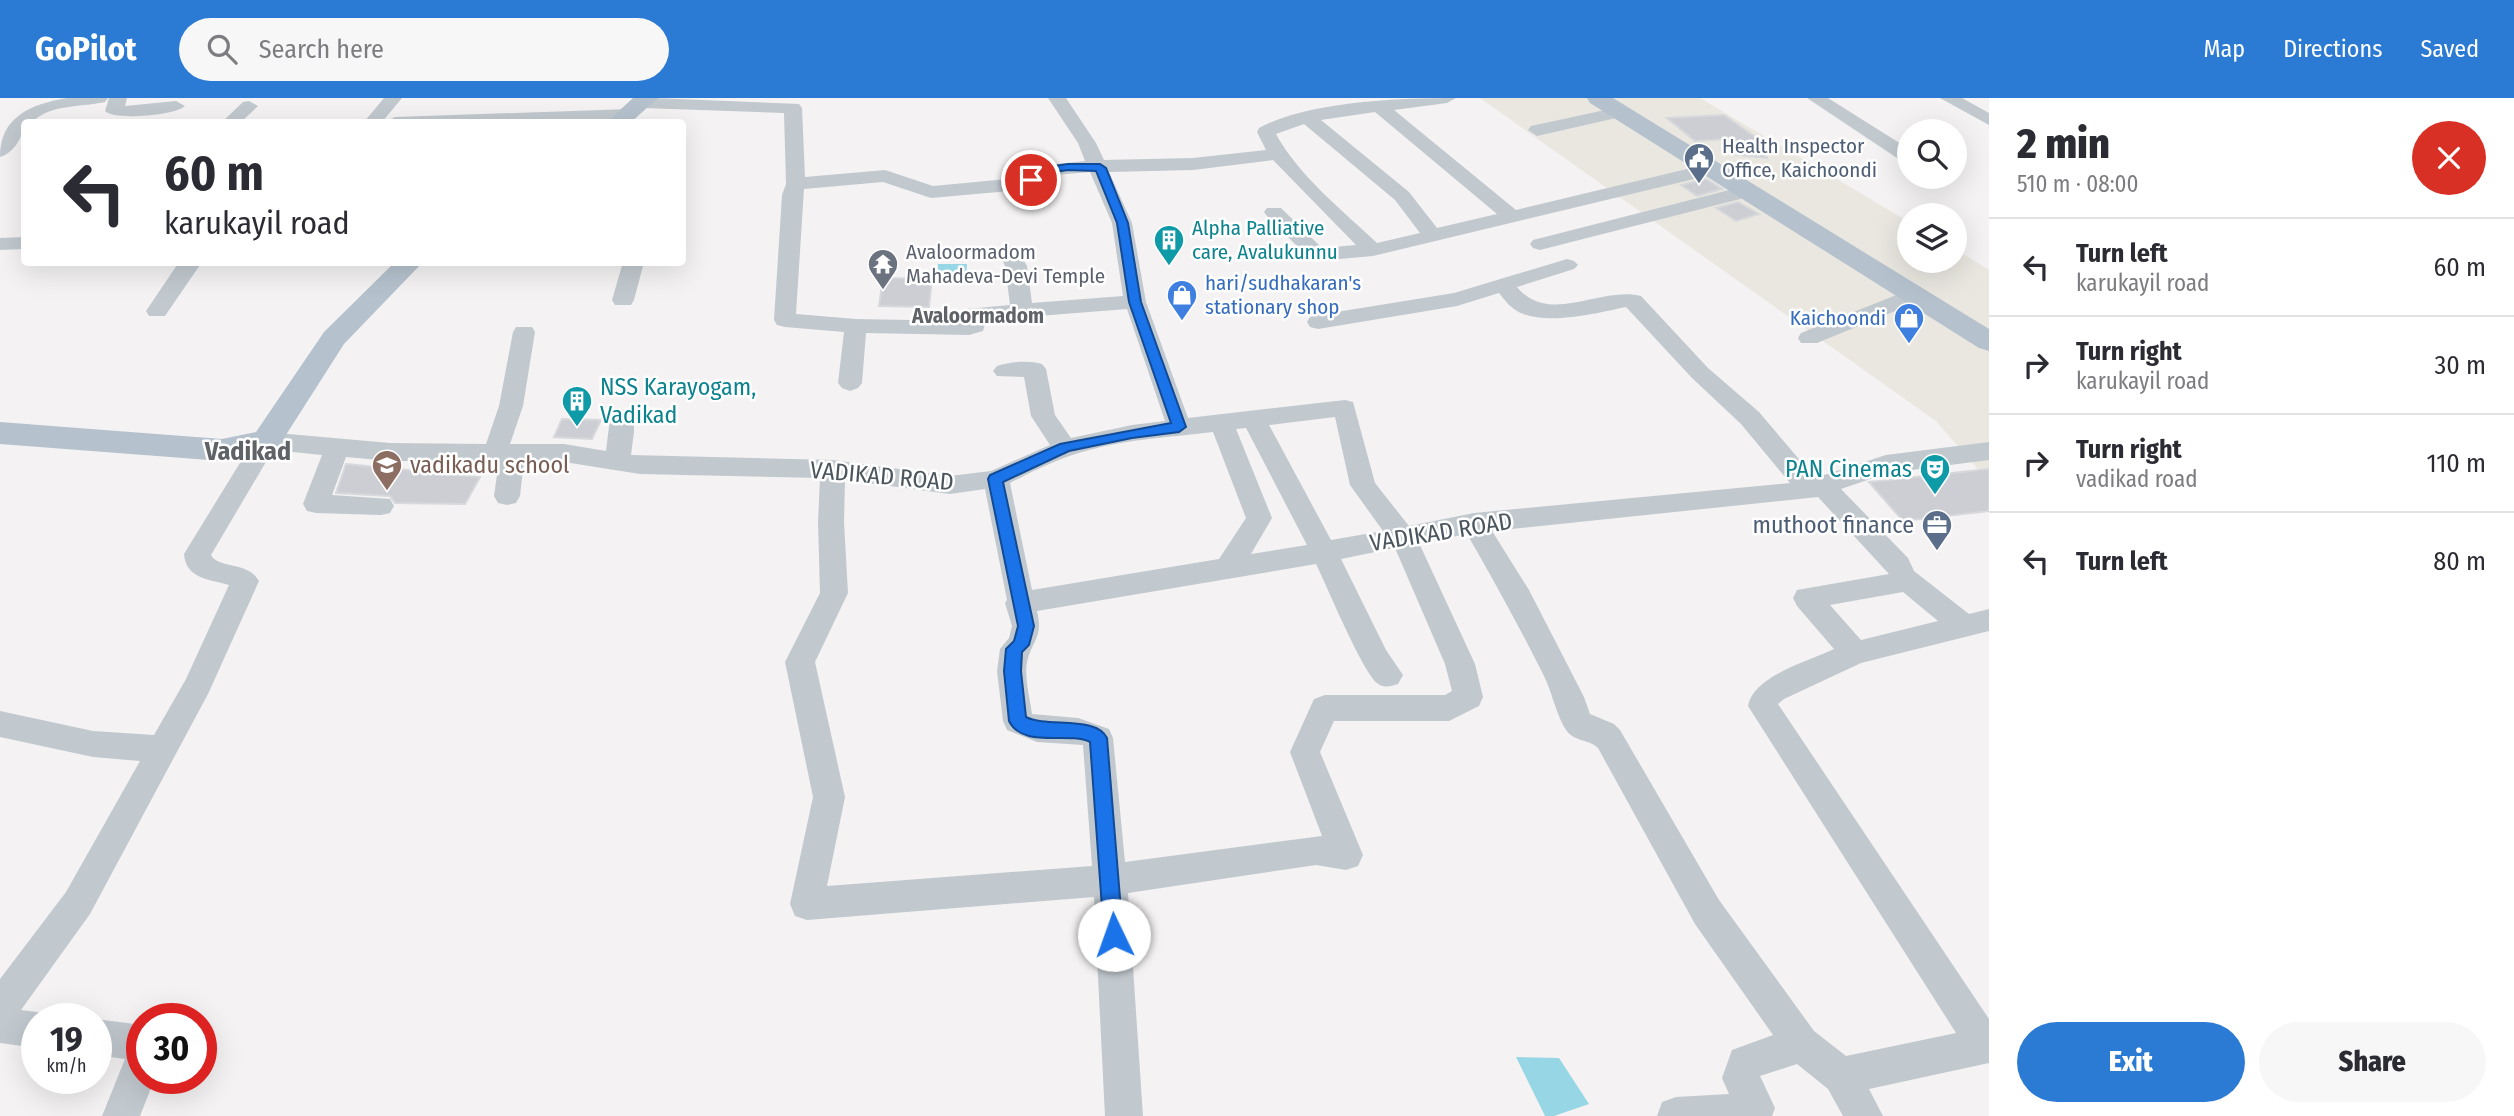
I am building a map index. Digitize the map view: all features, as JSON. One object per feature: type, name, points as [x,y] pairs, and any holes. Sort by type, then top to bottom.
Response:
[{"type":"main road","points":[[1614,103],[1712,169],[1989,342]]},
{"type":"main road","points":[[0,433],[222,450],[266,441],[334,338],[406,266]]},
{"type":"street","points":[[28,119],[32,113],[51,106],[99,98]]},
{"type":"street","points":[[118,98],[114,111],[138,112],[151,107],[176,106]]},
{"type":"street","points":[[376,119],[393,98]]},
{"type":"street","points":[[1057,98],[1087,143],[1122,223],[1135,302],[1179,427]]},
{"type":"street","points":[[1373,250],[1328,208],[1276,153],[1266,131],[1277,125],[1308,118],[1447,98]]},
{"type":"street","points":[[1816,98],[1897,150]]},
{"type":"street","points":[[1949,98],[1989,120]]},
{"type":"street","points":[[1537,130],[1614,103]]},
{"type":"street","points":[[234,119],[249,106]]},
{"type":"street","points":[[1318,322],[1444,302],[1567,265],[1381,107]]},
{"type":"street","points":[[455,119],[634,110],[793,108],[796,184],[792,195],[785,320],[856,326],[969,328],[975,326],[975,314],[1135,302]]},
{"type":"street","points":[[1308,118],[1402,196],[1431,234]]},
{"type":"street","points":[[4,157],[21,130]]},
{"type":"street","points":[[796,184],[885,176],[931,192],[1022,184],[1031,180],[1037,171],[1057,168],[1193,164],[1276,153]]},
{"type":"street","points":[[1273,212],[1317,255],[1373,250],[1712,169]]},
{"type":"street","points":[[1540,244],[1749,191]]},
{"type":"street","points":[[0,244],[21,243]]},
{"type":"street","points":[[1008,250],[1016,266],[1022,309]]},
{"type":"street","points":[[157,311],[187,266]]},
{"type":"street","points":[[623,300],[633,266]]},
{"type":"street","points":[[1504,285],[1524,307],[1534,310],[1564,310],[1633,301],[1693,367],[1750,418],[1898,565],[1904,578],[1976,623]]},
{"type":"street","points":[[1808,338],[1914,295]]},
{"type":"street","points":[[850,383],[856,326]]},
{"type":"street","points":[[507,496],[504,453],[524,332]]},
{"type":"street","points":[[1005,371],[1034,369],[1044,416],[1065,447]]},
{"type":"street","name":"VADIKAD ROAD","points":[[266,441],[390,452],[564,453],[640,465],[833,469],[950,485],[996,479],[1065,447],[1132,433],[1345,408],[1363,485],[1403,537]]},
{"type":"street","points":[[617,461],[622,432],[621,418]]},
{"type":"street","points":[[1253,419],[1324,552],[1376,658],[1388,675]]},
{"type":"street","points":[[1221,422],[1259,518],[1228,568]]},
{"type":"street","points":[[0,1009],[78,903],[198,685],[245,581],[237,575],[206,570],[198,563],[197,554],[266,441]]},
{"type":"street","points":[[337,447],[316,504],[382,506]]},
{"type":"street","name":"VADIKAD ROAD","points":[[1019,603],[1324,552],[1474,523],[1817,487],[1886,464],[1989,451]]},
{"type":"street","points":[[833,469],[831,533],[834,593],[800,662],[829,797],[807,904],[1110,880],[1316,850],[1346,855],[1305,752],[1325,708],[1450,708],[1468,697],[1460,664],[1403,537]]},
{"type":"street","points":[[996,479],[1019,603],[1026,626],[1021,645],[1014,649],[1012,671],[1018,721],[1035,730],[1089,732],[1098,738],[1110,880],[1124,1116]]},
{"type":"street","points":[[1474,523],[1519,598],[1569,697],[1577,721],[1584,728],[1603,733],[1609,739],[1707,912],[1801,1044],[1841,1076],[1864,1116]]},
{"type":"street","points":[[1855,653],[1807,598],[1899,583],[1904,578]]},
{"type":"street","points":[[1841,1076],[1987,1045],[1763,706],[1764,699],[1774,690],[1855,653],[1976,623]]},
{"type":"street","points":[[0,724],[93,744],[163,749]]},
{"type":"street","points":[[0,1025],[21,1028]]},
{"type":"street","points":[[1676,1116],[1731,1111],[1746,1113],[1756,1108],[1741,1078],[1745,1063],[1801,1044]]},
{"type":"street","points":[[121,1116],[130,1094]]},
{"type":"shaded area","name":"Kaichoondi","points":[[1480,98],[1700,98],[1897,215],[1897,273],[1967,273],[1967,256],[1989,270],[1989,482],[1936,421]]},
{"type":"water","points":[[938,264],[967,264],[966,284],[937,284]]},
{"type":"water","points":[[1516,1057],[1559,1058],[1589,1104],[1554,1116],[1545,1116]]},
{"type":"building","points":[[1724,115],[1761,141],[1767,158],[1731,154],[1727,139],[1695,141],[1667,118]]},
{"type":"building","name":"Health Inspector Office, Kaichoondi","points":[[1706,179],[1722,189],[1697,196],[1681,185]]},
{"type":"building","points":[[1738,202],[1759,214],[1736,221],[1716,208]]},
{"type":"building","name":"Avaloormadom Mahadeva-Devi Temple","points":[[883,278],[932,279],[929,307],[879,306]]},
{"type":"building","name":"NSS Karayogam, Vadikad","points":[[562,419],[601,420],[592,439],[554,437]]},
{"type":"building","points":[[346,464],[480,477],[465,504],[395,503],[390,496],[336,493]]},
{"type":"building","name":"PAN Cinemas","points":[[1989,469],[1989,511],[1903,521],[1869,482]]},
{"type":"place","name":"Health Inspector Office, Kaichoondi","points":[[1699,185]]},
{"type":"place","name":"Alpha Palliative care, Avalukunnu","points":[[1169,267]]},
{"type":"place","name":"Avaloormadom Mahadeva-Devi Temple","points":[[883,291]]},
{"type":"place","name":"hari/sudhakaran's stationary shop","points":[[1182,322]]},
{"type":"place","name":"Kaichoondi","points":[[1909,345]]},
{"type":"place","name":"NSS Karayogam, Vadikad","points":[[577,428]]},
{"type":"place","name":"vadikadu school","points":[[387,492]]},
{"type":"place","name":"PAN Cinemas","points":[[1935,496]]},
{"type":"place","name":"muthoot finance","points":[[1937,552]]},
{"type":"district","name":"Avaloormadom","points":[[978,316]]},
{"type":"district","name":"Vadikad","points":[[248,451]]},
{"type":"route","points":[[1031,180],[1037,171],[1068,167],[1100,168],[1122,223],[1135,302],[1179,427],[1132,433],[1065,447],[996,479],[1019,603],[1026,626],[1021,645],[1014,649],[1012,671],[1018,721],[1035,730],[1089,732],[1098,738],[1114,935]]}]
